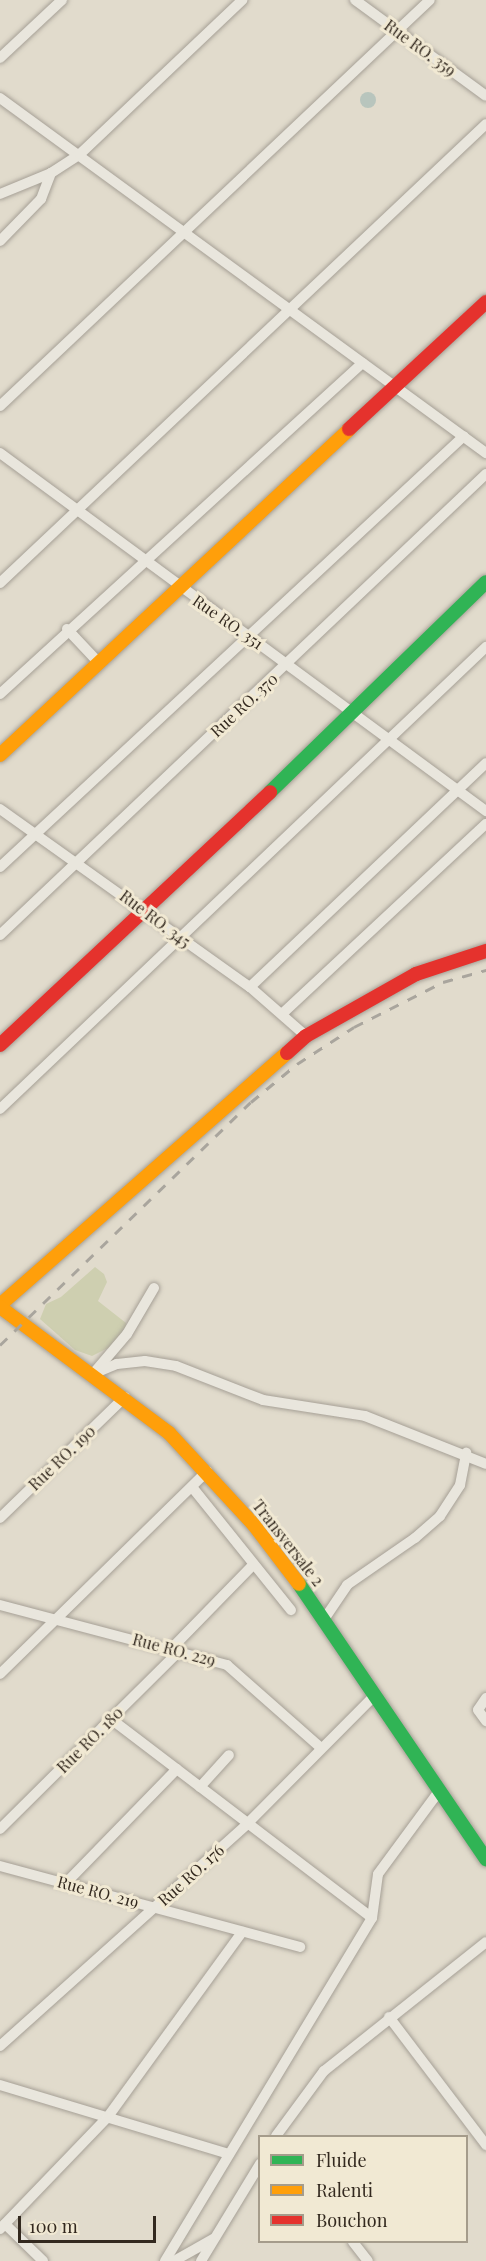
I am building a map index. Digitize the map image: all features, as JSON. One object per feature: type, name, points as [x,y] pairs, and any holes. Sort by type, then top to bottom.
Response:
[{"type":"street","points":[[0,58],[62,0]]},
{"type":"street","points":[[0,194],[51,173],[81,154],[242,0]]},
{"type":"street","name":"Rue RO. 359","points":[[355,0],[486,96]]},
{"type":"street","points":[[0,406],[188,232],[430,0]]},
{"type":"street","points":[[0,98],[188,232],[293,309],[394,389],[486,453]]},
{"type":"street","points":[[0,583],[293,309],[486,124]]},
{"type":"street","points":[[0,241],[40,199],[51,173]]},
{"type":"street","points":[[0,755],[486,302]]},
{"type":"street","points":[[0,694],[67,629],[144,562],[362,363]]},
{"type":"street","points":[[0,389],[9,398]]},
{"type":"street","points":[[0,867],[464,436]]},
{"type":"street","name":"Rue RO. 351","points":[[0,453],[144,562],[355,712],[486,812]]},
{"type":"street","name":"Rue RO. 370","points":[[0,935],[486,474]]},
{"type":"street","points":[[0,1045],[355,712],[486,582]]},
{"type":"street","points":[[67,629],[99,663]]},
{"type":"street","points":[[0,1109],[486,647]]},
{"type":"street","points":[[250,987],[486,763]]},
{"type":"street","name":"Rue RO. 345","points":[[0,809],[78,862],[250,987],[306,1036]]},
{"type":"street","points":[[283,1014],[486,824]]},
{"type":"street","points":[[0,1306],[306,1036],[416,974],[486,951]]},
{"type":"street","points":[[93,1374],[127,1334],[154,1288]]},
{"type":"street","name":"Transversale 2","points":[[0,1306],[125,1397],[207,1472],[254,1525],[325,1618],[374,1696],[486,1859]]},
{"type":"street","points":[[93,1374],[117,1364],[136,1362],[176,1366],[244,1394],[365,1416],[466,1454],[486,1464]]},
{"type":"street","name":"Rue RO. 190","points":[[0,1518],[125,1397]]},
{"type":"street","points":[[325,1618],[347,1585],[415,1538],[440,1516],[460,1485],[466,1454]]},
{"type":"street","points":[[0,1674],[207,1472]]},
{"type":"street","points":[[192,1487],[291,1610]]},
{"type":"street","name":"Rue RO. 180","points":[[0,1829],[111,1719],[253,1565]]},
{"type":"street","name":"Rue RO. 229","points":[[0,1605],[227,1665],[321,1748]]},
{"type":"street","name":"Rue RO. 176","points":[[0,2046],[247,1824],[374,1696]]},
{"type":"street","points":[[486,1698],[478,1710],[486,1720]]},
{"type":"street","points":[[111,1719],[372,1918]]},
{"type":"street","points":[[200,1787],[229,1755]]},
{"type":"street","points":[[66,1883],[177,1769]]},
{"type":"street","points":[[165,2261],[372,1918],[378,1874],[440,1790]]},
{"type":"street","name":"Rue RO. 219","points":[[0,1866],[155,1907],[198,1916],[242,1932],[300,1947]]},
{"type":"street","points":[[43,2261],[3,2226],[107,2118],[242,1932]]},
{"type":"street","points":[[277,2135],[324,2071],[486,1942]]},
{"type":"street","points":[[389,2017],[486,2145]]},
{"type":"street","points":[[0,2085],[230,2154]]},
{"type":"street","points":[[201,2261],[258,2167]]},
{"type":"street","points":[[174,2261],[214,2239]]},
{"type":"street","points":[[354,2243],[368,2261]]},
{"type":"green space","points":[[95,1267],[104,1274],[107,1282],[98,1301],[126,1323],[125,1332],[110,1347],[92,1356],[75,1350],[40,1319],[46,1304],[61,1297]]},
{"type":"shaded area","points":[[368,92],[376,100],[368,108],[360,100]]},
{"type":"railway","points":[[0,1345],[251,1102],[297,1064],[354,1027],[443,982],[486,970]]},
{"type":"traffic: fast","points":[[270,792],[486,582]]},
{"type":"traffic: fast","points":[[299,1584],[486,1859]]},
{"type":"traffic: slow","points":[[0,755],[349,429]]},
{"type":"traffic: slow","points":[[0,1305],[287,1053]]},
{"type":"traffic: slow","points":[[0,1307],[169,1433],[254,1525],[299,1584]]},
{"type":"traffic: jam","points":[[349,429],[486,302]]},
{"type":"traffic: jam","points":[[0,1045],[270,792]]},
{"type":"traffic: jam","points":[[287,1053],[306,1036],[416,974],[486,951]]}]
